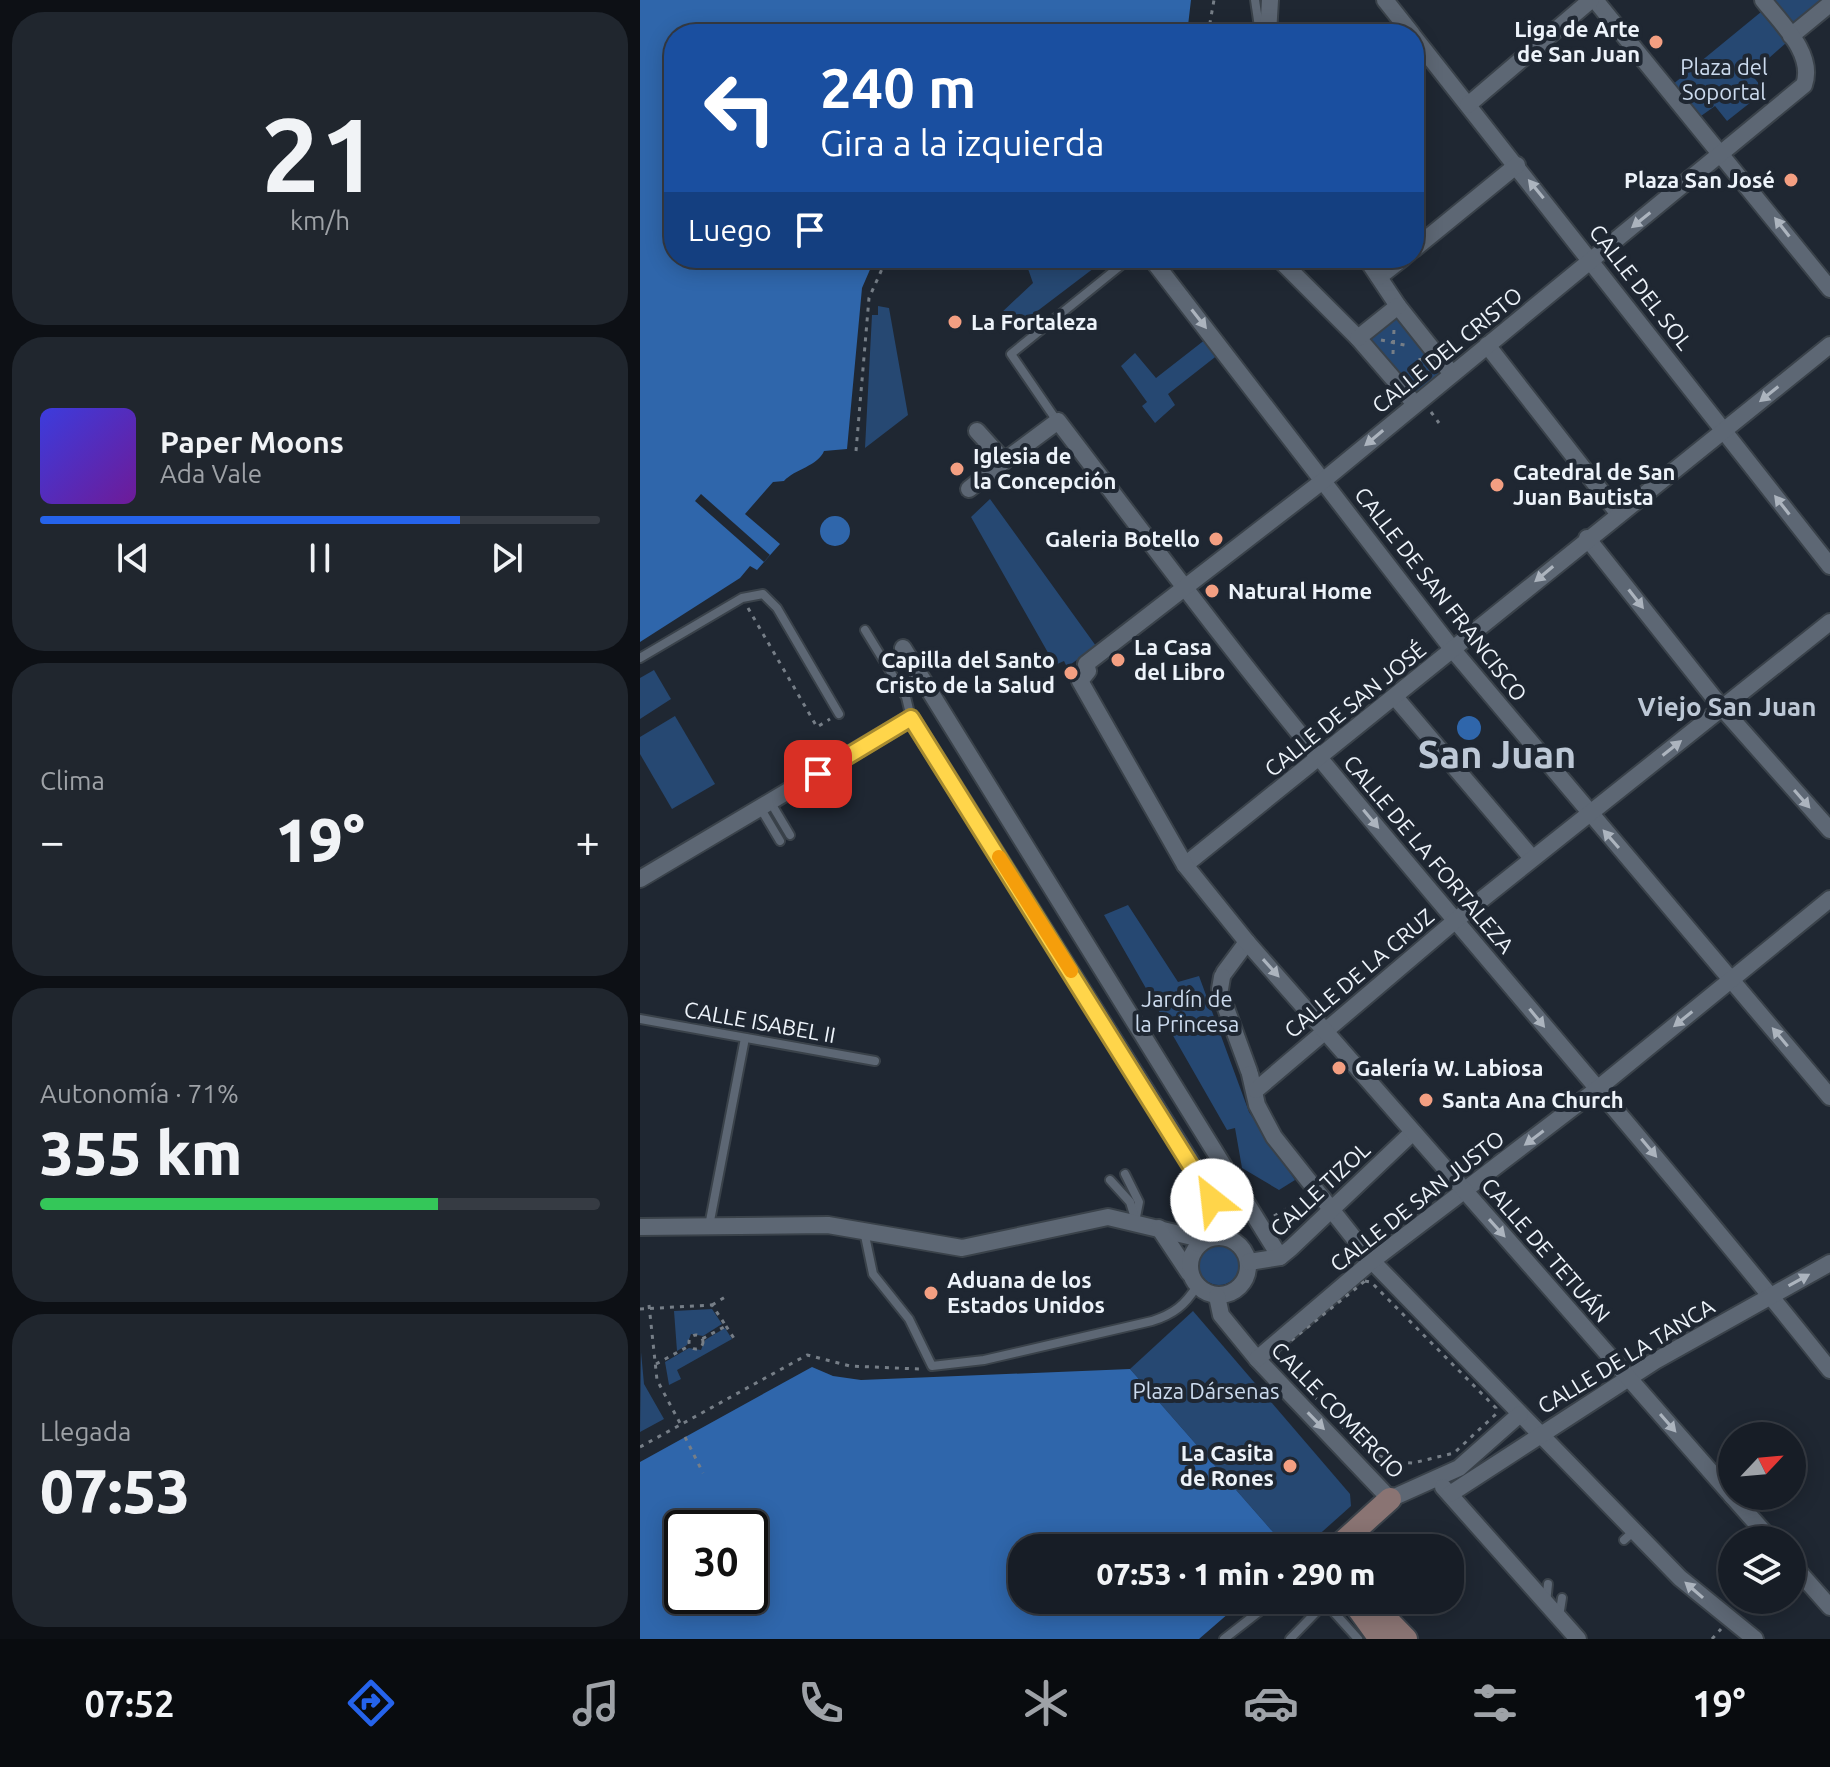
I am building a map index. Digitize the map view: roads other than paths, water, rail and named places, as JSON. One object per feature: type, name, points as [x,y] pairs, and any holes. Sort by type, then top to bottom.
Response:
[{"type":"main road","points":[[1351,1534],[1390,1499]]},
{"type":"main road","points":[[1362,1614],[1380,1639]]},
{"type":"main road","points":[[1382,1614],[1406,1639]]},
{"type":"street","points":[[1269,24],[1270,0]]},
{"type":"street","name":"CALLE DEL SOL","points":[[1385,0],[1404,24]]},
{"type":"street","points":[[1468,105],[1593,0],[1723,153],[1830,289]]},
{"type":"street","name":"CALLE DEL CRISTO","points":[[1080,681],[1088,671],[1086,664],[1324,480],[1415,404],[1446,373],[1487,345],[1593,260],[1804,85],[1807,66],[1791,36],[1763,0]]},
{"type":"street","points":[[1791,36],[1830,4]]},
{"type":"street","name":"CALLE DEL SOL","points":[[1424,50],[1593,260],[1830,566]]},
{"type":"street","points":[[1424,241],[1517,165]]},
{"type":"street","name":"CALLE DE SAN FRANCISCO","points":[[1159,268],[1453,650],[1830,1097]]},
{"type":"street","points":[[1289,268],[1364,338],[1415,404]]},
{"type":"street","points":[[1373,268],[1446,373]]},
{"type":"street","points":[[1379,277],[1390,268]]},
{"type":"street","points":[[1364,338],[1398,306]]},
{"type":"street","points":[[1487,345],[1618,513]]},
{"type":"street","name":"CALLE DE SAN JOSÉ","points":[[1185,865],[1830,345]]},
{"type":"street","points":[[969,489],[1058,421]]},
{"type":"street","name":"CALLE DE LA FORTALEZA","points":[[1058,421],[1320,759],[1596,1090],[1650,1149],[1830,1370]]},
{"type":"street","points":[[977,431],[1004,461]]},
{"type":"street","points":[[1587,538],[1722,708],[1830,830]]},
{"type":"street","name":"CALLE DE LA CRUZ","points":[[1252,1078],[1325,1029],[1532,858],[1830,622]]},
{"type":"street","points":[[903,648],[1280,1257]]},
{"type":"street","name":"CALLE DE TETUÁN","points":[[1080,681],[1185,865],[1247,942],[1718,1480]]},
{"type":"street","points":[[1395,697],[1532,858]]},
{"type":"street","points":[[640,879],[911,718],[1195,1168],[1231,1239],[1249,1262],[1237,1289],[1217,1296],[1194,1280],[1159,1228]]},
{"type":"street","name":"CALLE DE SAN JUSTO","points":[[1257,1359],[1372,1261],[1596,1090],[1830,899]]},
{"type":"street","points":[[1247,942],[1222,985],[1252,1078],[1257,1105],[1274,1137],[1372,1261],[1539,1434],[1629,1535],[1755,1639]]},
{"type":"street","name":"CALLE TIZOL","points":[[1249,1262],[1280,1257],[1413,1132]]},
{"type":"street","points":[[640,1227],[828,1225],[962,1248],[1108,1217],[1205,1240]]},
{"type":"street","points":[[1194,1280],[1191,1254],[1205,1240],[1213,1237],[1231,1239]]},
{"type":"street","name":"CALLE DE LA TANCA","points":[[1450,1494],[1628,1378],[1830,1263]]},
{"type":"street","name":"CALLE COMERCIO","points":[[1217,1296],[1221,1315],[1257,1359],[1390,1499],[1415,1485],[1437,1480],[1554,1601],[1559,1617],[1578,1639]]},
{"type":"street","name":"CALLE DE LA TANCA","points":[[1437,1480],[1459,1468],[1520,1414]]},
{"type":"street","name":"CALLE DE TETUÁN","points":[[1744,1510],[1759,1526]]},
{"type":"street","points":[[1806,1579],[1829,1604]]},
{"type":"lane","points":[[1255,0],[1259,24]]},
{"type":"lane","name":"CALLE DE LA FORTALEZA","points":[[1058,421],[1011,354],[1118,268]]},
{"type":"lane","points":[[640,658],[742,598],[763,594],[777,608],[839,714]]},
{"type":"lane","points":[[865,630],[906,697],[911,718]]},
{"type":"lane","points":[[766,806],[790,835]]},
{"type":"lane","points":[[766,806],[780,841]]},
{"type":"lane","name":"CALLE ISABEL II","points":[[640,1019],[875,1061]]},
{"type":"lane","points":[[709,1226],[745,1038]]},
{"type":"lane","points":[[1125,1174],[1139,1202],[1135,1222]]},
{"type":"lane","points":[[1110,1180],[1130,1202],[1135,1222]]},
{"type":"lane","points":[[864,1231],[873,1274],[909,1319],[932,1366],[984,1360],[1152,1321],[1169,1315],[1187,1303],[1194,1280]]},
{"type":"lane","points":[[1548,1584],[1554,1601]]},
{"type":"lane","points":[[1224,1639],[1256,1614]]},
{"type":"lane","points":[[1290,1639],[1315,1614]]},
{"type":"lane","points":[[1336,1614],[1358,1639]]},
{"type":"place","name":"Liga de Arte de San Juan","points":[[1656,42]]},
{"type":"place","name":"Plaza San José","points":[[1791,180]]},
{"type":"place","name":"La Fortaleza","points":[[955,322]]},
{"type":"place","name":"Iglesia de la Concepción","points":[[957,469]]},
{"type":"place","name":"Catedral de San Juan Bautista","points":[[1497,485]]},
{"type":"place","name":"Galeria Botello","points":[[1216,539]]},
{"type":"place","name":"Natural Home","points":[[1212,591]]},
{"type":"place","name":"La Casa del Libro","points":[[1118,660]]},
{"type":"place","name":"Capilla del Santo Cristo de la Salud","points":[[1071,673]]},
{"type":"place","name":"Galería W. Labiosa","points":[[1339,1068]]},
{"type":"place","name":"Santa Ana Church","points":[[1426,1100]]},
{"type":"place","name":"Aduana de los Estados Unidos","points":[[931,1293]]},
{"type":"place","name":"La Casita de Rones","points":[[1290,1466]]},
{"type":"district","name":"Viejo San Juan","points":[[1727,707]]},
{"type":"district","name":"San Juan","points":[[1497,755]]},
{"type":"park label","name":"Plaza del Soportal","points":[[1724,80]]},
{"type":"park label","name":"Jardín de la Princesa","points":[[1187,1012]]},
{"type":"park label","name":"Plaza Dársenas","points":[[1206,1391]]}]
